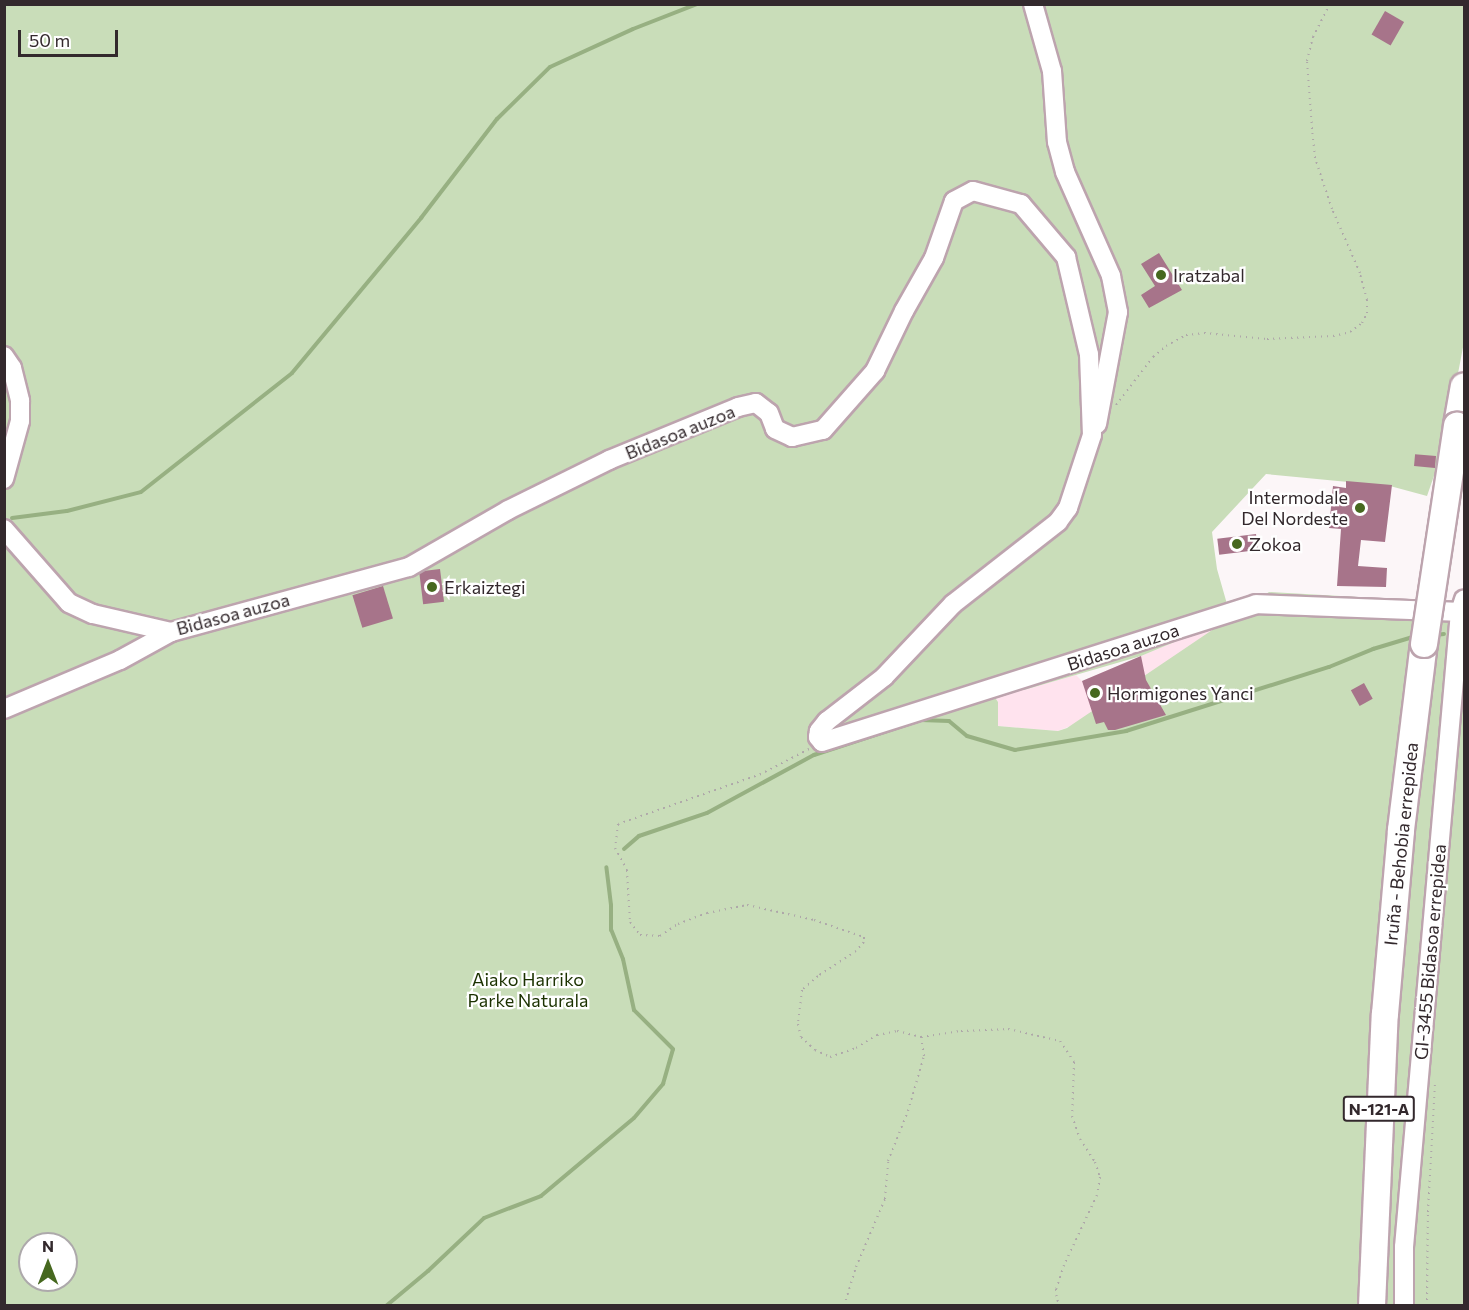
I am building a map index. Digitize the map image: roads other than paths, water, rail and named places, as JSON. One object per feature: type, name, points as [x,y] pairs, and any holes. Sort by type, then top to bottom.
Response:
[{"type":"highway","name":"Iruña - Behobia errepidea","points":[[1372,1305],[1385,1014],[1401,830],[1424,644],[1464,387]]},
{"type":"street","name":"Bidasoa auzoa","points":[[1033,4],[1052,71],[1057,142],[1065,172],[1111,276],[1118,312],[1100,418],[1092,435],[1068,508],[1058,522],[953,604],[885,677],[827,721],[819,730],[818,737],[822,742],[1256,604],[1462,606]]},
{"type":"street","name":"Bidasoa auzoa","points":[[4,529],[69,603],[93,614],[171,632],[409,567],[508,510],[609,460],[738,407],[756,403],[769,413],[775,429],[792,437],[823,430],[875,372],[904,311],[933,258],[954,201],[973,191],[1021,204],[1066,257],[1089,354],[1092,435]]},
{"type":"street","points":[[4,356],[12,368],[20,401],[20,421],[4,479]]},
{"type":"street","name":"GI-3455 Bidasoa errepidea","points":[[1404,1305],[1404,1247],[1462,606]]},
{"type":"street","points":[[4,709],[110,664],[171,632]]},
{"type":"waterway","points":[[12,518],[67,511],[141,492],[292,373],[421,218],[497,119],[550,67],[633,29],[697,4]]},
{"type":"waterway","points":[[1435,635],[1444,634]]},
{"type":"waterway","points":[[624,849],[639,836],[707,813],[814,755],[921,720],[949,721],[967,736],[1015,750],[1126,731],[1329,667],[1373,649],[1416,636]]},
{"type":"waterway","points":[[386,1306],[428,1271],[484,1218],[541,1196],[634,1118],[663,1084],[673,1049],[634,1010],[623,959],[611,930],[611,905],[606,867]]},
{"type":"place","name":"Iratzabal","points":[[1161,275]]},
{"type":"place","name":"Intermodale Del Nordeste","points":[[1360,508]]},
{"type":"place","name":"Zokoa","points":[[1237,544]]},
{"type":"place","name":"Erkaiztegi","points":[[432,587]]},
{"type":"place","name":"Hormigones Yanci","points":[[1095,693]]},
{"type":"park label","name":"Aiako Harriko Parke Naturala","points":[[528,990]]}]
